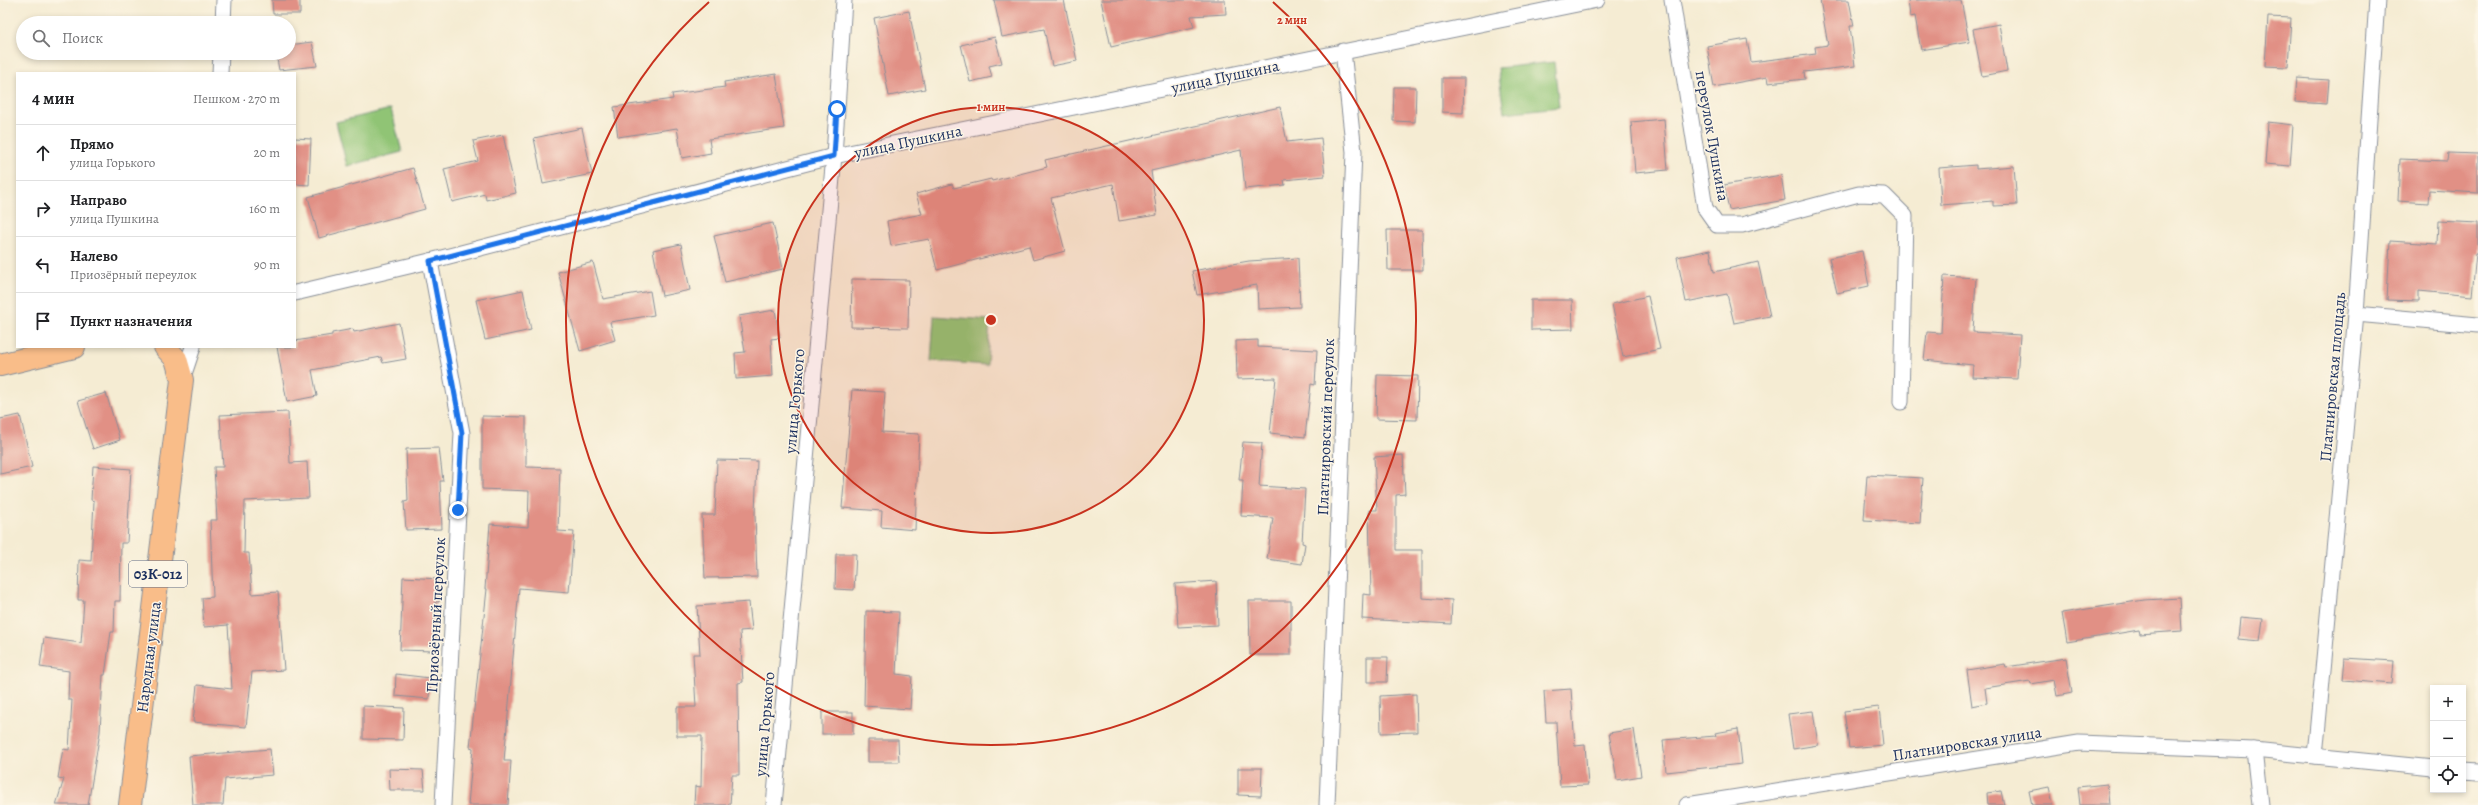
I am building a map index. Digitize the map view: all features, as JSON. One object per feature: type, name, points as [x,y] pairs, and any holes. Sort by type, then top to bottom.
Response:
[{"type":"main road","points":[[0,365],[70,348]]},
{"type":"main road","name":"Народная улица","points":[[130,805],[182,380],[176,359],[166,348]]},
{"type":"street","points":[[223,16],[224,0]]},
{"type":"street","name":"улица Горького","points":[[774,805],[834,156],[844,0]]},
{"type":"street","name":"улица Пушкина","points":[[296,293],[430,261],[834,156],[1597,0]]},
{"type":"street","name":"переулок Пушкина","points":[[1672,0],[1705,208],[1717,225],[1742,225],[1859,194],[1884,195],[1905,216],[1901,402]]},
{"type":"street","name":"Платнировская площадь","points":[[2315,756],[2356,314],[2377,0]]},
{"type":"street","name":"Платнировский переулок","points":[[1327,805],[1354,152],[1343,51]]},
{"type":"street","points":[[220,72],[221,60]]},
{"type":"street","name":"Приозёрный переулок","points":[[430,261],[462,433],[444,805]]},
{"type":"street","points":[[2356,314],[2478,325]]},
{"type":"street","points":[[182,380],[193,348]]},
{"type":"street","name":"Платнировская улица","points":[[1687,805],[2079,743],[2254,750],[2430,768]]},
{"type":"street","points":[[2254,750],[2260,805]]},
{"type":"street","points":[[2466,771],[2478,772]]},
{"type":"green space","points":[[1554,62],[1559,107],[1504,113],[1498,68]]},
{"type":"green space","points":[[391,109],[402,152],[347,166],[336,122]]},
{"type":"green space","points":[[934,316],[990,320],[987,365],[931,361]]},
{"type":"building","points":[[272,0],[300,0],[300,14],[273,14]]},
{"type":"building","points":[[994,0],[1064,0],[1077,61],[1052,66],[1044,29],[1002,37]]},
{"type":"building","points":[[1101,0],[1225,0],[1226,14],[1191,16],[1194,27],[1111,47]]},
{"type":"building","points":[[1820,0],[1849,0],[1854,26],[1850,26],[1855,66],[1804,72],[1805,79],[1768,83],[1767,77],[1714,87],[1707,46],[1747,39],[1751,62],[1816,54],[1815,47],[1828,45]]},
{"type":"building","points":[[1908,0],[1961,0],[1969,42],[1921,50],[1915,16],[1910,17]]},
{"type":"building","points":[[909,11],[925,89],[889,96],[874,18]]},
{"type":"building","points":[[2268,17],[2291,18],[2288,67],[2265,66]]},
{"type":"building","points":[[1999,24],[2007,71],[1982,76],[1973,29]]},
{"type":"building","points":[[995,37],[1002,63],[989,66],[992,77],[970,82],[961,45]]},
{"type":"building","points":[[312,42],[317,66],[279,70],[277,60],[296,60],[296,44]]},
{"type":"building","points":[[776,74],[784,128],[709,139],[711,153],[682,158],[677,128],[618,137],[614,107],[673,99],[672,94],[725,87],[724,82]]},
{"type":"building","points":[[1442,78],[1464,78],[1463,113],[1442,112]]},
{"type":"building","points":[[2297,78],[2329,80],[2327,104],[2295,102]]},
{"type":"building","points":[[1394,87],[1416,87],[1415,122],[1393,121]]},
{"type":"building","points":[[1280,107],[1287,142],[1321,138],[1325,176],[1284,180],[1285,185],[1245,189],[1241,150],[1151,171],[1157,215],[1119,221],[1113,184],[1051,198],[1065,251],[1033,260],[1029,246],[937,270],[929,239],[891,246],[887,221],[922,214],[916,194],[952,184],[954,188],[991,179],[992,181],[1047,167],[1045,160]]},
{"type":"building","points":[[1664,119],[1668,170],[1635,173],[1631,122]]},
{"type":"building","points":[[2268,122],[2293,125],[2290,166],[2265,164]]},
{"type":"building","points":[[582,128],[592,174],[543,184],[534,138]]},
{"type":"building","points":[[503,135],[516,193],[486,200],[485,194],[452,202],[444,169],[478,161],[473,141]]},
{"type":"building","points":[[296,138],[311,139],[309,185],[296,184]]},
{"type":"building","points":[[2448,153],[2478,154],[2478,193],[2429,190],[2428,203],[2398,201],[2400,159],[2447,161]]},
{"type":"building","points":[[1976,165],[1976,169],[2014,166],[2017,205],[1993,206],[1993,201],[1941,205],[1939,168]]},
{"type":"building","points":[[413,168],[425,209],[319,238],[308,197]]},
{"type":"building","points":[[1781,175],[1785,200],[1729,210],[1724,185]]},
{"type":"building","points":[[2438,221],[2478,223],[2478,253],[2476,253],[2472,296],[2419,291],[2419,301],[2387,300],[2390,241],[2437,244]]},
{"type":"building","points":[[773,223],[783,269],[725,282],[714,236]]},
{"type":"building","points":[[1387,230],[1422,230],[1423,270],[1388,270]]},
{"type":"building","points":[[681,244],[690,290],[662,296],[653,250]]},
{"type":"building","points":[[1710,250],[1714,272],[1758,262],[1770,316],[1734,323],[1727,294],[1686,302],[1677,257]]},
{"type":"building","points":[[1862,251],[1869,286],[1837,293],[1829,258]]},
{"type":"building","points":[[1298,258],[1300,307],[1258,309],[1257,285],[1197,295],[1192,271],[1249,261]]},
{"type":"building","points":[[593,262],[603,299],[650,291],[654,315],[610,322],[615,340],[580,351],[558,272]]},
{"type":"building","points":[[1944,276],[1976,278],[1973,332],[2020,335],[2017,379],[1972,377],[1973,365],[1924,360],[1927,332],[1941,333]]},
{"type":"building","points":[[852,279],[909,280],[908,328],[851,327]]},
{"type":"building","points":[[523,290],[531,330],[485,340],[476,300]]},
{"type":"building","points":[[1648,296],[1660,349],[1623,357],[1612,304]]},
{"type":"building","points":[[1531,300],[1572,300],[1573,329],[1531,330]]},
{"type":"building","points":[[775,310],[780,338],[771,339],[773,376],[736,379],[735,353],[745,352],[739,316]]},
{"type":"building","points":[[399,323],[406,359],[383,363],[381,357],[312,370],[317,396],[287,402],[277,348],[296,348],[296,341],[332,335],[332,333],[353,329],[354,332]]},
{"type":"building","points":[[1258,340],[1258,347],[1317,350],[1315,385],[1311,384],[1305,437],[1270,433],[1276,378],[1237,379],[1236,341]]},
{"type":"building","points":[[1377,375],[1418,376],[1417,420],[1376,419]]},
{"type":"building","points":[[852,390],[885,392],[882,432],[919,434],[915,530],[881,527],[882,511],[842,508]]},
{"type":"building","points":[[106,393],[120,440],[93,449],[78,401]]},
{"type":"building","points":[[288,412],[290,463],[307,462],[309,498],[245,501],[244,553],[249,553],[252,594],[278,592],[284,670],[252,672],[246,727],[193,722],[197,685],[232,689],[228,625],[204,627],[202,598],[213,597],[210,520],[217,520],[214,467],[223,467],[220,415]]},
{"type":"building","points":[[20,415],[32,467],[0,474],[0,419]]},
{"type":"building","points":[[482,416],[526,417],[526,467],[560,468],[558,531],[574,532],[569,592],[519,588],[504,761],[511,761],[508,805],[468,805],[473,748],[470,747],[487,589],[485,589],[490,524],[528,527],[529,491],[482,489]]},
{"type":"building","points":[[1243,442],[1262,443],[1259,486],[1305,489],[1302,543],[1305,544],[1302,564],[1267,559],[1273,518],[1241,516],[1243,480],[1239,480]]},
{"type":"building","points":[[439,448],[443,481],[440,481],[442,529],[406,530],[404,502],[408,501],[406,449]]},
{"type":"building","points":[[1403,455],[1405,494],[1396,495],[1396,550],[1422,550],[1422,598],[1452,600],[1451,624],[1362,619],[1363,594],[1371,595],[1369,510],[1377,510],[1374,457]]},
{"type":"building","points":[[717,460],[757,461],[755,514],[757,577],[705,578],[702,515],[715,515]]},
{"type":"building","points":[[93,466],[131,469],[127,543],[121,543],[120,601],[115,601],[114,632],[111,632],[105,675],[103,675],[100,732],[88,805],[56,805],[64,779],[58,778],[63,749],[69,750],[72,700],[68,700],[69,671],[40,667],[44,638],[81,643],[84,600],[78,600],[79,560],[91,561],[94,501],[91,500]]},
{"type":"building","points":[[1867,475],[1923,478],[1920,523],[1864,520]]},
{"type":"building","points":[[836,554],[856,554],[854,590],[835,589]]},
{"type":"building","points":[[403,577],[440,579],[439,602],[435,602],[434,651],[400,650]]},
{"type":"building","points":[[1216,581],[1218,625],[1178,627],[1175,584]]},
{"type":"building","points":[[2180,598],[2182,631],[2140,634],[2139,630],[2067,642],[2062,613],[2144,600]]},
{"type":"building","points":[[1249,601],[1291,601],[1291,655],[1250,655]]},
{"type":"building","points":[[749,602],[752,630],[740,631],[743,682],[738,683],[739,775],[732,775],[730,805],[694,805],[695,786],[701,787],[702,736],[677,736],[677,707],[696,707],[693,654],[700,654],[697,606]]},
{"type":"building","points":[[866,611],[899,612],[896,674],[912,676],[910,709],[864,706]]},
{"type":"building","points":[[2240,617],[2263,619],[2260,641],[2238,639]]},
{"type":"building","points":[[1367,657],[1388,657],[1387,682],[1367,682]]},
{"type":"building","points":[[2066,658],[2072,693],[2057,696],[2054,680],[2031,684],[2030,681],[1985,688],[1987,703],[1972,706],[1967,670],[2005,664],[2006,667]]},
{"type":"building","points":[[2345,658],[2394,661],[2392,684],[2343,680]]},
{"type":"building","points":[[396,674],[430,678],[429,699],[395,696]]},
{"type":"building","points":[[1571,689],[1575,746],[1585,745],[1588,785],[1560,786],[1556,722],[1546,722],[1544,691]]},
{"type":"building","points":[[1416,694],[1417,732],[1381,733],[1380,696]]},
{"type":"building","points":[[363,706],[404,708],[403,740],[363,739]]},
{"type":"building","points":[[1879,707],[1883,745],[1849,748],[1844,711]]},
{"type":"building","points":[[1813,711],[1818,745],[1793,749],[1788,714]]},
{"type":"building","points":[[822,712],[853,712],[853,734],[822,734]]},
{"type":"building","points":[[1634,729],[1641,776],[1617,780],[1609,733]]},
{"type":"building","points":[[1738,729],[1742,764],[1666,772],[1663,740],[1716,736],[1715,733]]},
{"type":"building","points":[[868,740],[898,740],[899,762],[868,762]]},
{"type":"building","points":[[270,749],[273,775],[225,779],[223,805],[193,805],[189,756]]},
{"type":"building","points":[[1238,768],[1262,768],[1261,796],[1238,795]]},
{"type":"building","points":[[389,769],[423,770],[425,790],[390,790]]},
{"type":"building","points":[[2107,784],[2109,805],[2080,805],[2078,787]]},
{"type":"building","points":[[2049,787],[2053,805],[2032,805],[2029,791]]},
{"type":"building","points":[[2001,791],[2004,805],[1988,805],[1987,793]]},
{"type":"route","points":[[458,510],[462,433],[430,261],[834,156],[837,109]]}]
